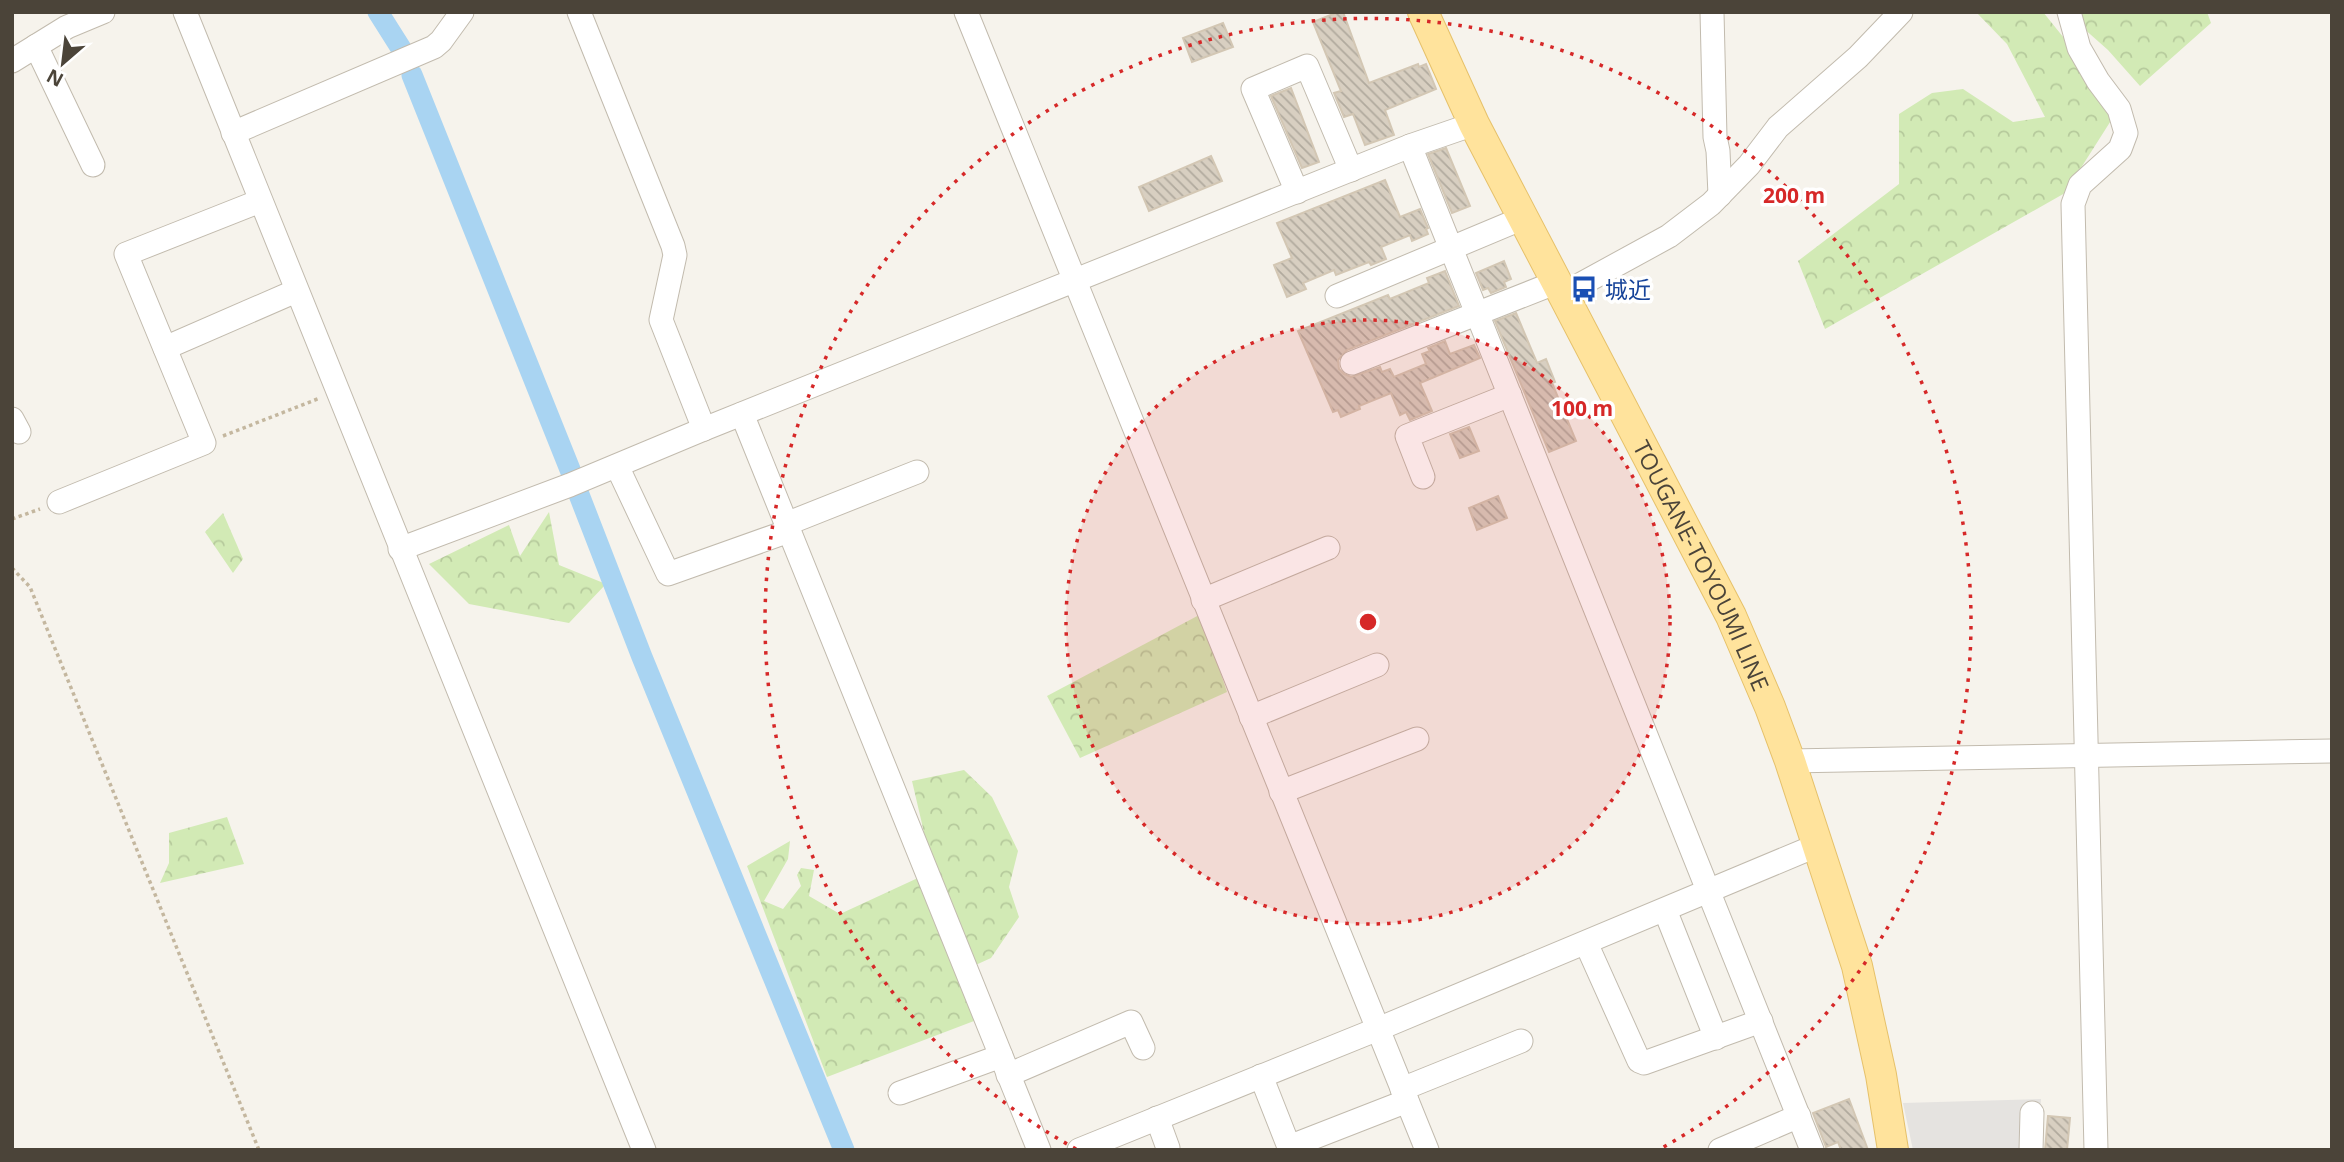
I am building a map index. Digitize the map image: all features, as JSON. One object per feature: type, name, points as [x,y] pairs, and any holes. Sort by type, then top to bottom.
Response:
[{"type":"main road","name":"TOUGANE-TOYOUMI LINE","points":[[1423,12],[1474,124],[1731,616],[1770,707],[1857,966],[1881,1075],[1892,1150]]},
{"type":"street","points":[[12,61],[67,27],[103,12]]},
{"type":"street","points":[[185,12],[644,1150]]},
{"type":"street","points":[[233,133],[434,47],[442,41],[462,12]]},
{"type":"street","points":[[579,12],[673,246],[675,254],[661,320],[704,429]]},
{"type":"street","points":[[966,12],[1427,1150]]},
{"type":"street","points":[[1712,12],[1715,136],[1720,195]]},
{"type":"street","points":[[1352,363],[1477,313],[1560,288],[1669,236],[1720,195],[1749,165],[1778,127],[1858,57],[1901,12]]},
{"type":"street","points":[[2069,12],[2079,48],[2098,81],[2119,109],[2126,133],[2120,149],[2080,185],[2073,204],[2096,1150]]},
{"type":"street","points":[[36,46],[93,165]]},
{"type":"street","points":[[1297,192],[1253,89],[1307,66],[1351,170]]},
{"type":"street","points":[[400,549],[570,485],[1410,146],[1474,124]]},
{"type":"street","points":[[1410,146],[1812,1150]]},
{"type":"street","points":[[59,502],[204,443],[126,254],[260,201]]},
{"type":"street","points":[[1337,296],[1524,218]]},
{"type":"street","points":[[165,348],[296,291]]},
{"type":"street","points":[[1423,477],[1406,436],[1510,395]]},
{"type":"street","points":[[741,414],[1039,1150]]},
{"type":"street","points":[[617,466],[668,575],[917,472]]},
{"type":"street","points":[[1203,600],[1328,548]]},
{"type":"street","points":[[1251,717],[1377,665]]},
{"type":"street","points":[[1281,792],[1417,739]]},
{"type":"street","points":[[1790,761],[2332,751]]},
{"type":"street","points":[[1079,1150],[1378,1029],[1818,845]]},
{"type":"street","points":[[1665,910],[1716,1038]]},
{"type":"street","points":[[1586,943],[1639,1061],[1644,1063],[1761,1021]]},
{"type":"street","points":[[900,1093],[1005,1065],[1131,1022],[1143,1048]]},
{"type":"street","points":[[1261,1076],[1289,1147],[1521,1041]]},
{"type":"street","points":[[2031,1150],[2032,1113]]},
{"type":"street","points":[[1720,1150],[1799,1116]]},
{"type":"street","points":[[1157,1118],[1168,1147]]},
{"type":"path","points":[[204,443],[337,392]]},
{"type":"path","points":[[12,519],[59,502]]},
{"type":"path","points":[[12,568],[30,587],[259,1150]]},
{"type":"green space","points":[[1976,12],[2043,12],[2076,53],[2112,119],[2065,193],[1825,329],[1798,261],[1899,184],[1899,114],[1932,93],[1963,89],[2013,122],[2045,117],[2007,44]]},
{"type":"green space","points":[[2081,12],[2207,12],[2211,23],[2140,86],[2108,50],[2082,27]]},
{"type":"green space","points":[[549,512],[559,565],[606,584],[569,623],[469,604],[429,564],[509,525],[520,556]]},
{"type":"green space","points":[[223,513],[243,559],[233,573],[205,532]]},
{"type":"green space","points":[[1201,614],[1227,692],[1080,758],[1047,696]]},
{"type":"green space","points":[[964,770],[992,797],[1018,851],[1009,887],[1019,917],[991,958],[958,973],[974,1021],[827,1077],[747,866],[790,841],[788,859],[764,901],[783,909],[801,886],[797,875],[801,868],[814,870],[809,896],[840,914],[933,871],[912,781]]},
{"type":"green space","points":[[227,817],[244,864],[160,883],[169,863],[169,833]]},
{"type":"shaded area","points":[[2041,1099],[2038,1150],[1913,1150],[1903,1103]]},
{"type":"building","points":[[1343,12],[1369,83],[1418,64],[1419,67],[1426,64],[1436,89],[1385,110],[1394,135],[1365,145],[1353,114],[1344,117],[1334,93],[1341,91],[1313,22]]},
{"type":"building","points":[[1223,23],[1233,47],[1192,62],[1183,38]]},
{"type":"building","points":[[1291,88],[1319,162],[1302,168],[1271,96]]},
{"type":"building","points":[[1446,148],[1470,206],[1452,213],[1428,154]]},
{"type":"building","points":[[1211,156],[1222,181],[1149,211],[1139,187]]},
{"type":"building","points":[[1385,180],[1400,217],[1420,209],[1428,234],[1412,241],[1410,235],[1381,247],[1386,259],[1371,265],[1369,262],[1336,275],[1334,270],[1303,283],[1306,289],[1287,297],[1274,265],[1292,258],[1277,223]]},
{"type":"building","points":[[1504,261],[1511,279],[1504,282],[1506,287],[1491,293],[1488,288],[1483,290],[1476,273]]},
{"type":"building","points":[[1445,271],[1459,306],[1347,350],[1338,360],[1339,369],[1351,377],[1380,367],[1382,372],[1390,369],[1394,377],[1426,364],[1422,354],[1430,351],[1428,348],[1445,341],[1450,354],[1474,345],[1480,358],[1420,383],[1432,411],[1410,420],[1406,412],[1400,415],[1391,393],[1359,406],[1360,409],[1341,417],[1338,410],[1333,412],[1298,331],[1388,295],[1390,299],[1429,283],[1427,278]]},
{"type":"building","points":[[1516,313],[1537,363],[1546,359],[1555,382],[1552,383],[1576,441],[1549,452],[1495,321]]},
{"type":"building","points":[[1469,427],[1479,451],[1460,458],[1450,434]]},
{"type":"building","points":[[1498,496],[1507,518],[1477,530],[1469,508]]},
{"type":"building","points":[[1849,1099],[1868,1150],[1841,1150],[1838,1142],[1826,1147],[1813,1113]]},
{"type":"building","points":[[2048,1116],[2070,1118],[2067,1150],[2045,1150]]},
{"type":"waterway","points":[[378,12],[402,50]]},
{"type":"waterway","points":[[412,75],[571,472]]},
{"type":"waterway","points":[[578,492],[642,657],[844,1150]]},
{"type":"place","name":"城近","points":[[1584,289]]}]
